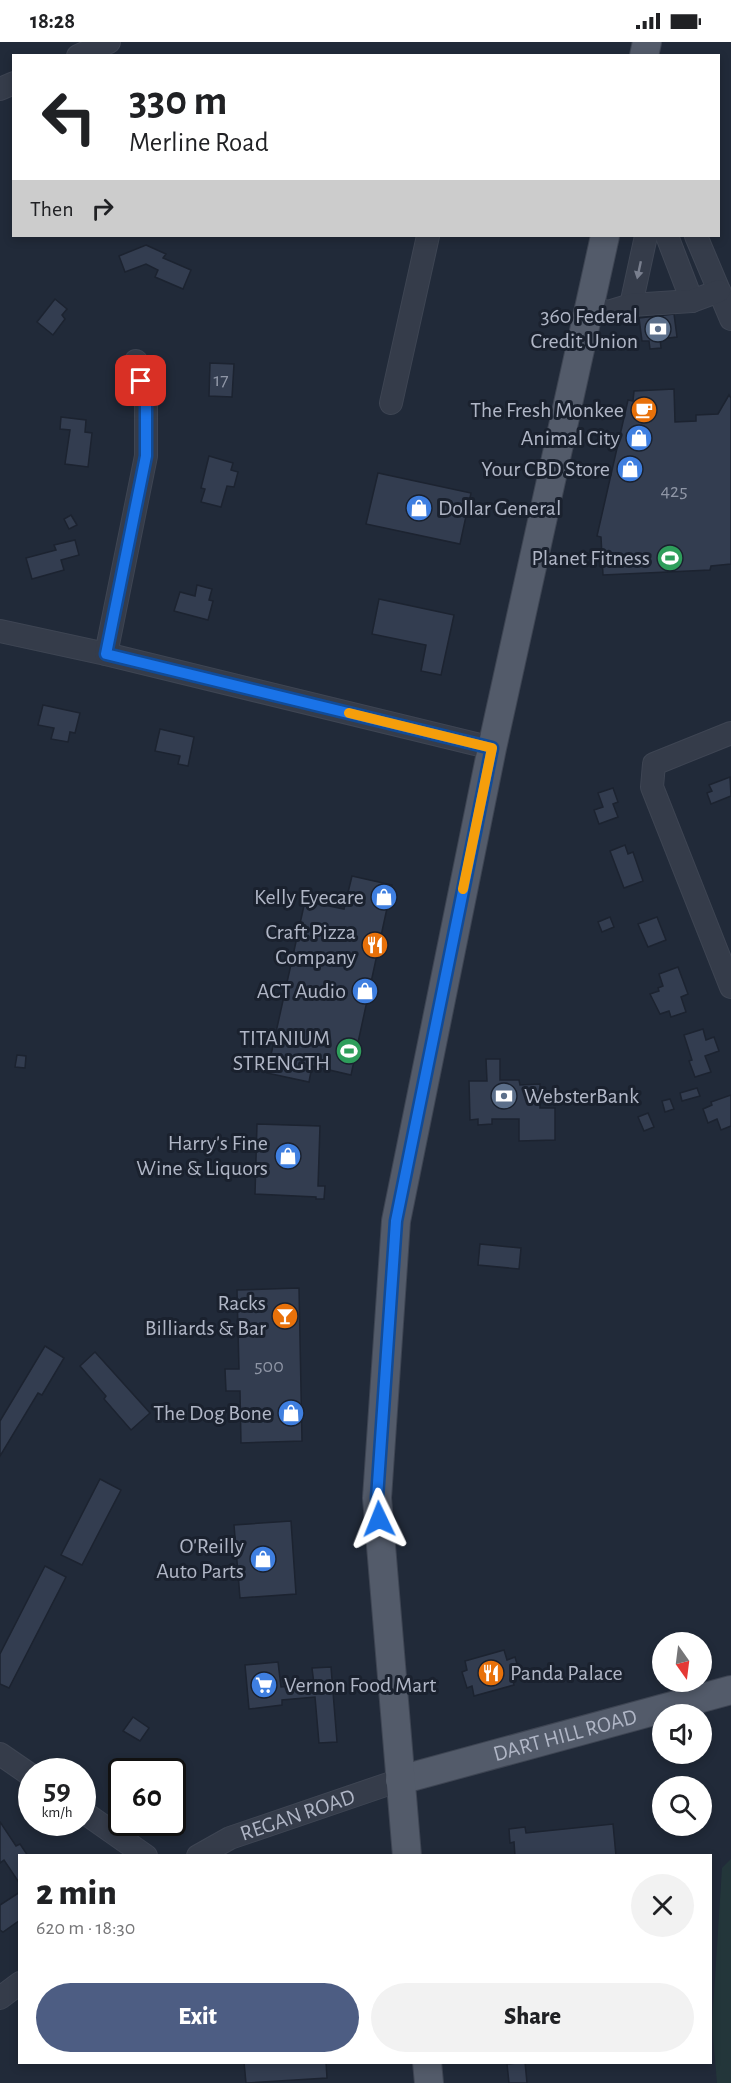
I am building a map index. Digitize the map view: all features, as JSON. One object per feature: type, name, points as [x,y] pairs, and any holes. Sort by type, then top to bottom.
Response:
[{"type":"main road","points":[[407,1854],[377,1498],[396,1221],[492,748],[605,237]]},
{"type":"main road","name":"DART HILL ROAD","points":[[400,1780],[731,1690]]},
{"type":"main road","points":[[427,2064],[429,2083]]},
{"type":"street","points":[[82,54],[109,42]]},
{"type":"street","points":[[392,404],[428,237]]},
{"type":"street","points":[[631,305],[646,237]]},
{"type":"street","points":[[667,237],[692,301]]},
{"type":"street","points":[[696,237],[731,319]]},
{"type":"street","points":[[589,308],[608,312],[631,305],[692,301],[719,291]]},
{"type":"street","points":[[106,654],[146,456],[146,401],[136,361]]},
{"type":"street","points":[[0,631],[106,654],[492,748]]},
{"type":"street","points":[[731,734],[654,764],[652,787],[731,987]]},
{"type":"street","points":[[0,1754],[18,1766]]},
{"type":"street","name":"REGAN ROAD","points":[[202,1854],[230,1838],[400,1780]]},
{"type":"street","points":[[96,1821],[143,1854]]},
{"type":"street","points":[[0,1998],[18,1984]]},
{"type":"green space","points":[[731,1859],[731,2083],[717,2083],[712,2025],[722,1868]]},
{"type":"building","points":[[146,245],[166,254],[163,258],[191,270],[183,289],[155,277],[158,270],[146,264],[125,272],[119,256]]},
{"type":"building","points":[[55,299],[67,309],[62,315],[65,319],[53,335],[37,322]]},
{"type":"building","points":[[674,314],[677,337],[660,339],[661,348],[650,349],[649,341],[642,341],[639,318]]},
{"type":"building","points":[[210,363],[234,364],[232,397],[209,396]]},
{"type":"building","points":[[674,389],[675,422],[696,421],[696,415],[718,414],[729,395],[731,398],[731,564],[711,566],[710,570],[603,575],[601,537],[597,536],[628,400],[633,401],[634,391]]},
{"type":"building","points":[[61,417],[86,420],[85,432],[92,433],[88,467],[65,464],[70,430],[60,429]]},
{"type":"building","points":[[209,456],[233,463],[231,470],[238,472],[234,487],[227,486],[221,507],[201,502],[205,489],[201,488]]},
{"type":"building","name":"Dollar General","points":[[378,473],[471,493],[460,544],[366,524]]},
{"type":"building","points":[[71,515],[77,525],[69,529],[64,519]]},
{"type":"building","points":[[75,540],[79,555],[61,560],[64,570],[32,579],[26,558],[56,550],[54,545]]},
{"type":"building","points":[[197,585],[212,589],[209,600],[213,601],[208,620],[174,611],[180,592],[195,596]]},
{"type":"building","points":[[379,599],[454,615],[441,675],[421,671],[426,645],[372,634]]},
{"type":"building","points":[[43,705],[80,713],[75,733],[70,732],[68,742],[51,739],[54,728],[38,725]]},
{"type":"building","points":[[160,729],[194,737],[188,766],[178,764],[180,756],[155,751]]},
{"type":"building","points":[[730,777],[731,796],[711,804],[707,793],[712,791],[709,785]]},
{"type":"building","points":[[613,788],[618,802],[613,804],[618,817],[599,824],[594,810],[603,807],[598,793]]},
{"type":"building","points":[[625,845],[628,854],[633,852],[643,881],[624,888],[610,851]]},
{"type":"building","points":[[352,876],[392,885],[351,1075],[312,1066],[309,1082],[267,1073],[305,901],[344,909]]},
{"type":"building","points":[[610,917],[614,927],[602,932],[598,922]]},
{"type":"building","points":[[657,917],[666,940],[648,947],[638,924]]},
{"type":"building","points":[[678,967],[688,994],[681,997],[686,1012],[671,1017],[669,1011],[660,1014],[650,994],[659,991],[658,988],[663,986],[659,974]]},
{"type":"building","points":[[703,1029],[706,1040],[714,1037],[719,1051],[705,1056],[711,1072],[695,1077],[684,1035]]},
{"type":"building","points":[[17,1055],[26,1056],[25,1068],[15,1067]]},
{"type":"building","name":"WebsterBank","points":[[486,1059],[500,1059],[500,1080],[519,1080],[520,1085],[540,1084],[540,1108],[555,1108],[555,1140],[519,1141],[519,1119],[492,1119],[492,1124],[478,1125],[478,1119],[470,1120],[469,1081],[487,1081]]},
{"type":"building","points":[[697,1088],[700,1096],[682,1101],[680,1093]]},
{"type":"building","points":[[731,1095],[731,1126],[721,1130],[717,1119],[708,1123],[703,1109],[712,1105],[711,1102]]},
{"type":"building","points":[[670,1099],[674,1109],[665,1112],[662,1101]]},
{"type":"building","points":[[648,1113],[654,1127],[644,1131],[638,1117]]},
{"type":"building","name":"Harry's Fine Wine & Liquors","points":[[257,1124],[320,1126],[318,1186],[325,1186],[324,1199],[255,1194]]},
{"type":"building","points":[[480,1244],[521,1248],[519,1269],[478,1265]]},
{"type":"building","points":[[299,1288],[302,1441],[241,1443],[240,1391],[226,1391],[225,1369],[239,1369],[237,1290]]},
{"type":"building","points":[[45,1346],[64,1358],[42,1395],[38,1393],[0,1456],[0,1421]]},
{"type":"building","points":[[95,1352],[150,1413],[131,1430],[80,1366]]},
{"type":"building","points":[[100,1479],[121,1490],[82,1565],[61,1555]]},
{"type":"building","points":[[291,1521],[296,1594],[240,1598],[234,1525]]},
{"type":"building","points":[[45,1566],[66,1577],[9,1688],[0,1684],[0,1654]]},
{"type":"building","name":"Panda Palace","points":[[504,1650],[507,1660],[515,1657],[520,1675],[512,1677],[514,1685],[474,1696],[472,1686],[467,1688],[462,1672],[467,1670],[465,1661]]},
{"type":"building","points":[[278,1662],[281,1687],[314,1684],[312,1668],[331,1667],[337,1742],[319,1743],[315,1697],[282,1700],[282,1705],[249,1709],[245,1665]]},
{"type":"building","points":[[133,1717],[149,1728],[140,1741],[123,1731]]},
{"type":"building","points":[[0,1822],[16,1846],[20,1844],[27,1854],[18,1854],[18,1881],[4,1860],[0,1863]]},
{"type":"building","points":[[613,1824],[616,1854],[515,1854],[514,1842],[510,1843],[509,1829],[525,1827],[526,1833]]},
{"type":"building","points":[[18,1893],[18,1921],[3,1932],[0,1930],[0,1905]]},
{"type":"building","points":[[244,2064],[326,2064],[327,2078],[246,2083]]},
{"type":"building","points":[[507,2064],[525,2064],[527,2083],[509,2083]]},
{"type":"slow traffic","points":[[349,713],[492,748],[463,889]]},
{"type":"place","name":"360 Federal Credit Union","points":[[658,329]]},
{"type":"place","name":"The Fresh Monkee","points":[[644,410]]},
{"type":"place","name":"Animal City","points":[[639,438]]},
{"type":"place","name":"Your CBD Store","points":[[630,469]]},
{"type":"place","name":"Dollar General","points":[[419,508]]},
{"type":"place","name":"Planet Fitness","points":[[670,558]]},
{"type":"place","name":"Kelly Eyecare","points":[[384,897]]},
{"type":"place","name":"Craft Pizza Company","points":[[375,945]]},
{"type":"place","name":"ACT Audio","points":[[365,991]]},
{"type":"place","name":"TITANIUM STRENGTH","points":[[349,1051]]},
{"type":"place","name":"WebsterBank","points":[[504,1096]]},
{"type":"place","name":"Harry's Fine Wine & Liquors","points":[[288,1156]]},
{"type":"place","name":"Racks Billiards & Bar","points":[[285,1316]]},
{"type":"place","name":"The Dog Bone","points":[[291,1413]]},
{"type":"place","name":"O'Reilly Auto Parts","points":[[263,1559]]},
{"type":"place","name":"Panda Palace","points":[[491,1673]]},
{"type":"place","name":"Vernon Food Mart","points":[[264,1685]]},
{"type":"route","points":[[141,381],[146,401],[146,456],[106,654],[492,748],[396,1221],[377,1498],[379,1519]]}]
